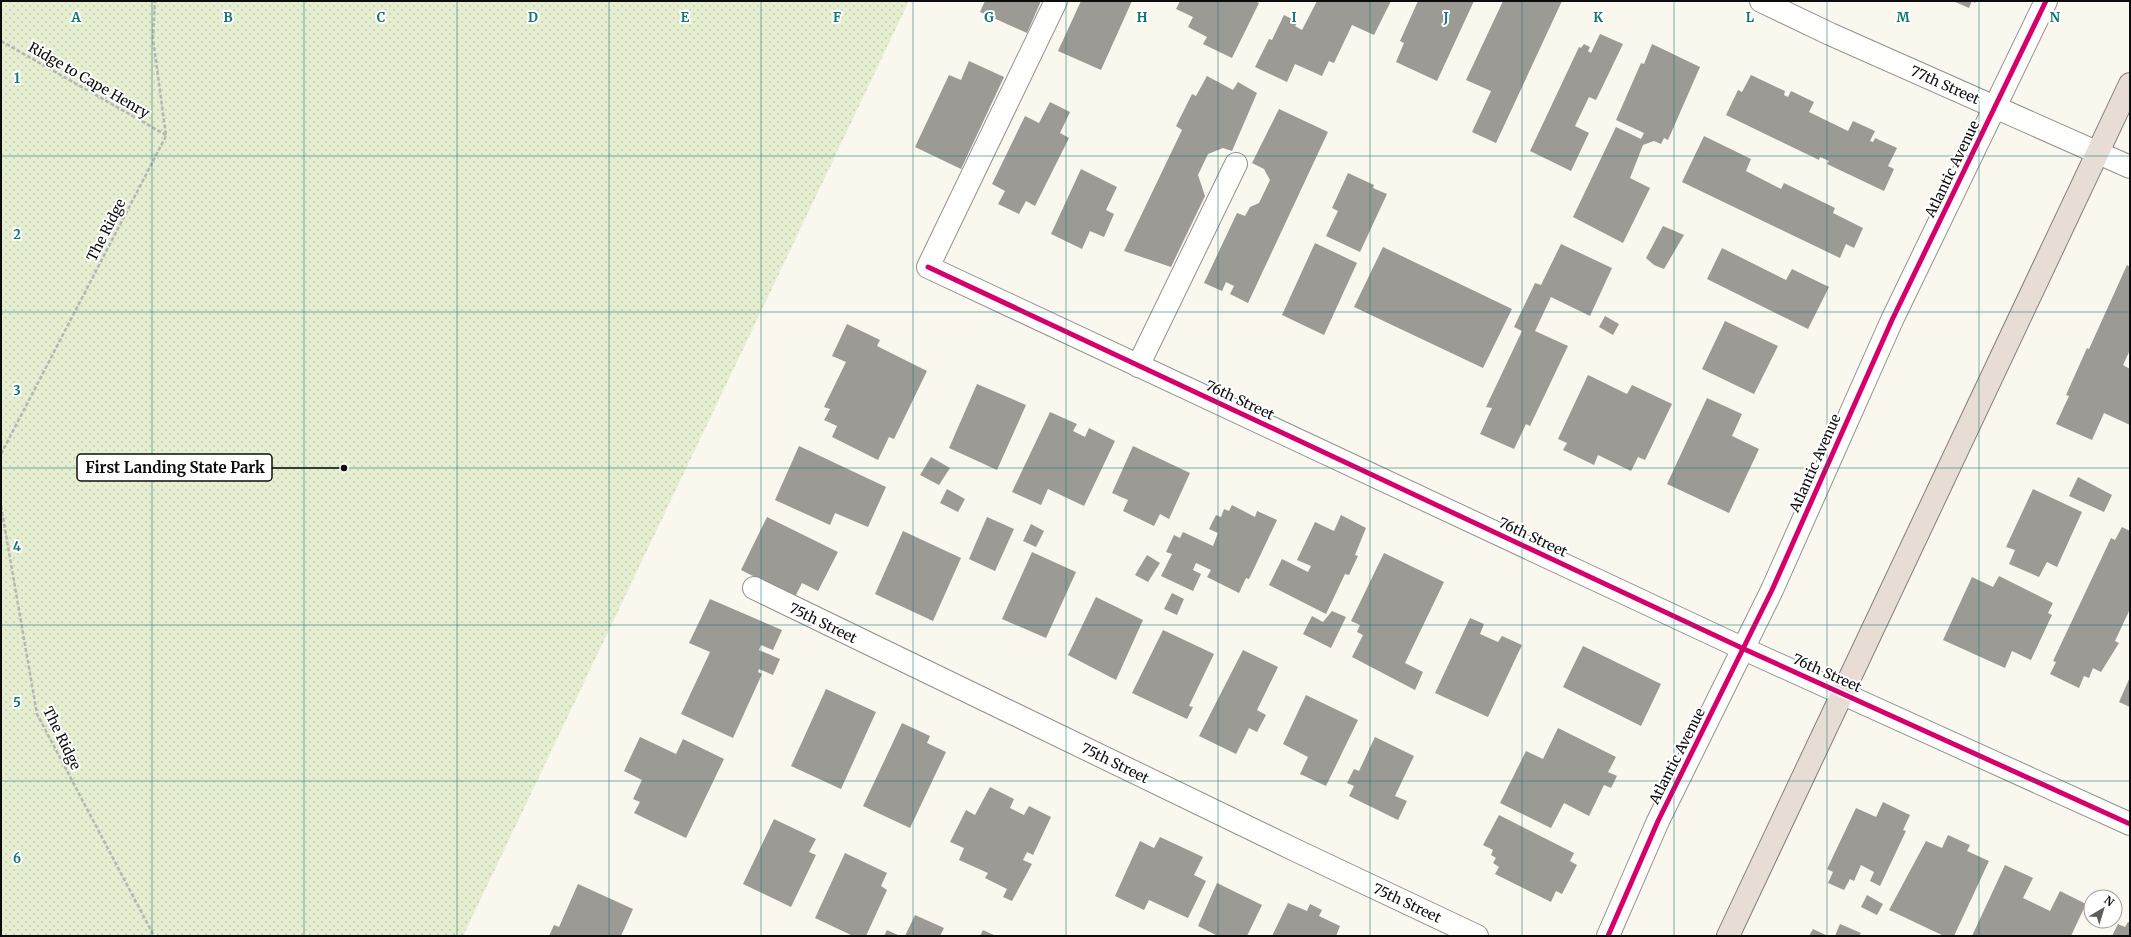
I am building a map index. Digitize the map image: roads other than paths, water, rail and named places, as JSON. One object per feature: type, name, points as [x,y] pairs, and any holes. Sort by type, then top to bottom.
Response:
[{"type":"highway","points":[[1728,936],[2130,84]]},
{"type":"street","name":"76th Street","points":[[1056,1],[928,268],[1744,649],[2130,824]]},
{"type":"street","name":"77th Street","points":[[1761,1],[1995,108],[2130,167]]},
{"type":"street","name":"Atlantic Avenue","points":[[1608,936],[1658,821],[1744,649],[1892,320],[2046,1]]},
{"type":"street","points":[[1138,366],[1236,164]]},
{"type":"street","name":"75th Street","points":[[754,588],[1295,850],[1477,936]]},
{"type":"place","name":"First Landing State Park","points":[[344,468]]}]
